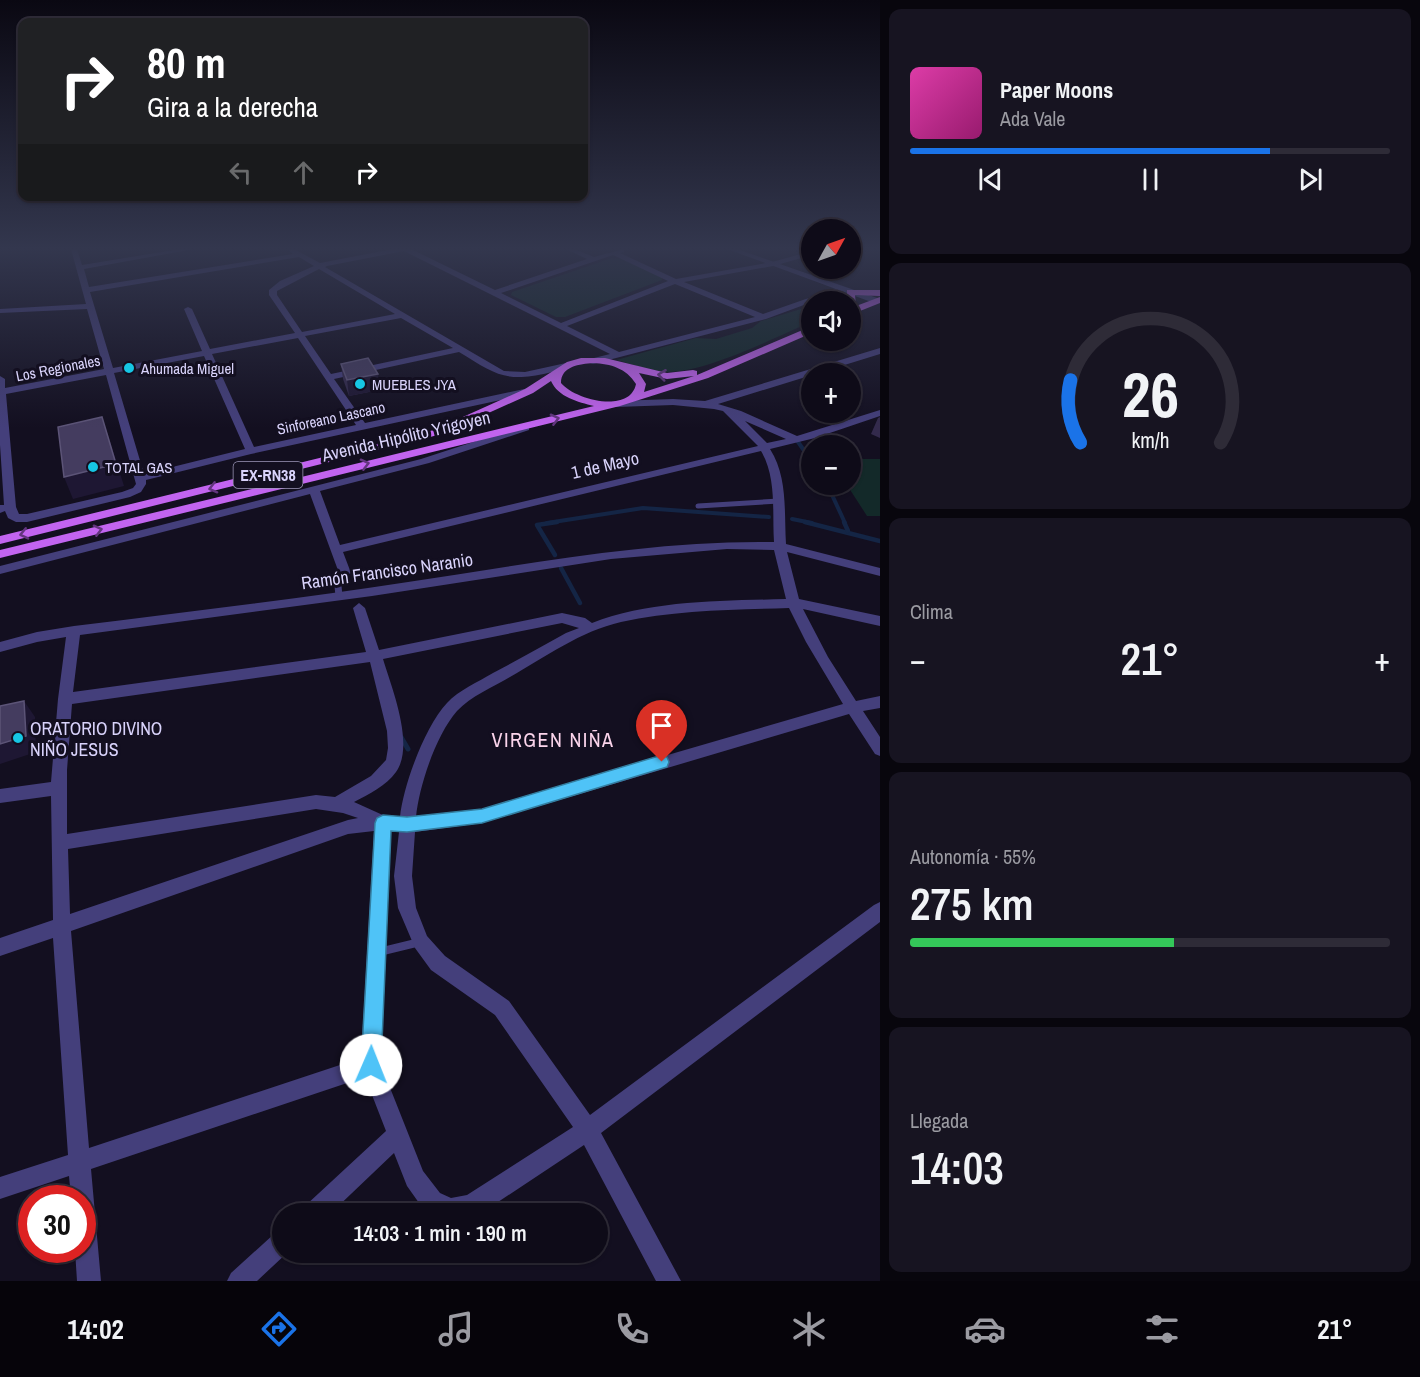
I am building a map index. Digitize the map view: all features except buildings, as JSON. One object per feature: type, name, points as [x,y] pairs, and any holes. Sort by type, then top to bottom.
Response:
[{"type":"main road","name":"EX-RN38","points":[[613,404],[689,382],[801,333]]},
{"type":"main road","name":"EX-RN38","points":[[563,368],[593,361],[667,376],[682,376],[739,360]]},
{"type":"main road","points":[[625,367],[633,372],[641,384],[640,390],[632,398]]},
{"type":"main road","name":"Avenida Hipólito Yrigoyen","points":[[0,540],[418,438],[457,425],[529,391],[563,368]]},
{"type":"main road","points":[[563,368],[556,376],[561,389],[581,400],[613,404]]},
{"type":"main road","name":"Avenida Hipólito Yrigoyen","points":[[0,554],[535,425],[613,404]]},
{"type":"street","points":[[0,311],[40,309]]},
{"type":"street","points":[[0,379],[5,508],[12,515],[16,518],[27,518],[126,495],[137,490],[141,484],[140,478],[92,309]]},
{"type":"street","points":[[188,309],[251,451]]},
{"type":"street","points":[[282,309],[362,427]]},
{"type":"street","points":[[393,309],[501,373],[509,375],[563,368]]},
{"type":"street","points":[[526,309],[617,354]]},
{"type":"street","points":[[560,326],[604,309]]},
{"type":"street","points":[[743,309],[763,317]]},
{"type":"street","points":[[593,361],[790,309]]},
{"type":"street","name":"Los Regionales","points":[[0,392],[404,315]]},
{"type":"street","points":[[330,377],[462,349]]},
{"type":"street","points":[[706,404],[880,351]]},
{"type":"street","name":"Sinforeano Lascano","points":[[140,478],[251,451],[529,391]]},
{"type":"street","points":[[613,404],[675,402],[706,404],[726,409],[776,433],[796,439]]},
{"type":"street","points":[[726,409],[763,445],[778,491],[780,546],[794,603],[824,666],[880,750]]},
{"type":"street","name":"1 de Mayo","points":[[338,549],[763,445],[796,439],[880,413]]},
{"type":"street","points":[[0,570],[425,461],[535,425]]},
{"type":"street","points":[[314,490],[338,549],[345,573]]},
{"type":"street","name":"Ramón Francisco Naranio","points":[[0,647],[37,637],[339,596],[611,555],[727,545],[780,546],[880,572]]},
{"type":"street","points":[[669,1281],[588,1130],[502,1008],[438,963],[421,942],[407,908],[403,876],[407,825],[417,773],[430,744],[452,707],[468,694],[571,636],[618,618],[732,604],[794,603],[880,621]]},
{"type":"street","points":[[339,803],[381,777],[395,760],[395,727],[359,608]]},
{"type":"street","points":[[65,699],[374,656],[562,618],[580,621],[589,628]]},
{"type":"street","points":[[74,632],[65,699],[59,788],[59,843],[61,925],[81,1185]]},
{"type":"street","points":[[0,947],[348,827],[383,823],[407,825],[482,816],[853,707],[880,702]]},
{"type":"street","points":[[0,795],[59,788]]},
{"type":"street","points":[[59,843],[316,801],[339,803],[362,810],[383,823]]},
{"type":"street","points":[[383,823],[371,1065],[415,1178],[432,1202],[451,1209],[471,1206],[588,1130],[880,911]]},
{"type":"street","points":[[0,1188],[371,1065]]},
{"type":"street","points":[[325,1203],[398,1135]]},
{"type":"street","points":[[239,1281],[272,1251]]},
{"type":"street","points":[[87,1263],[89,1281]]},
{"type":"lane","points":[[698,506],[779,501]]},
{"type":"lane","points":[[339,596],[338,586],[345,573]]},
{"type":"lane","points":[[376,952],[421,942]]},
{"type":"green space","points":[[539,309],[587,309],[565,317],[556,317]]},
{"type":"green space","points":[[801,309],[801,326],[700,367],[666,372],[616,360],[696,338],[716,339],[752,328],[761,321]]},
{"type":"green space","points":[[861,459],[880,459],[880,516],[867,516],[853,495],[861,495]]},
{"type":"waterway","points":[[796,439],[801,446]]},
{"type":"waterway","points":[[832,495],[845,523]]},
{"type":"waterway","points":[[547,523],[643,508],[769,517]]},
{"type":"waterway","points":[[792,519],[812,523]]},
{"type":"waterway","points":[[555,555],[537,525],[557,522]]},
{"type":"waterway","points":[[805,522],[880,541]]},
{"type":"waterway","points":[[844,522],[848,531]]},
{"type":"waterway","points":[[561,568],[580,603]]},
{"type":"waterway","points":[[401,737],[408,749]]},
{"type":"place","name":"Ahumada Miguel","points":[[129,368]]},
{"type":"place","name":"MUEBLES JYA","points":[[360,384]]},
{"type":"place","name":"TOTAL GAS","points":[[93,467]]},
{"type":"place","name":"ORATORIO DIVINO NIÑO JESUS","points":[[18,738]]},
{"type":"district","name":"VIRGEN NIÑA","points":[[553,739]]},
{"type":"route","points":[[371,1065],[383,823],[407,825],[482,816],[662,762]]}]
